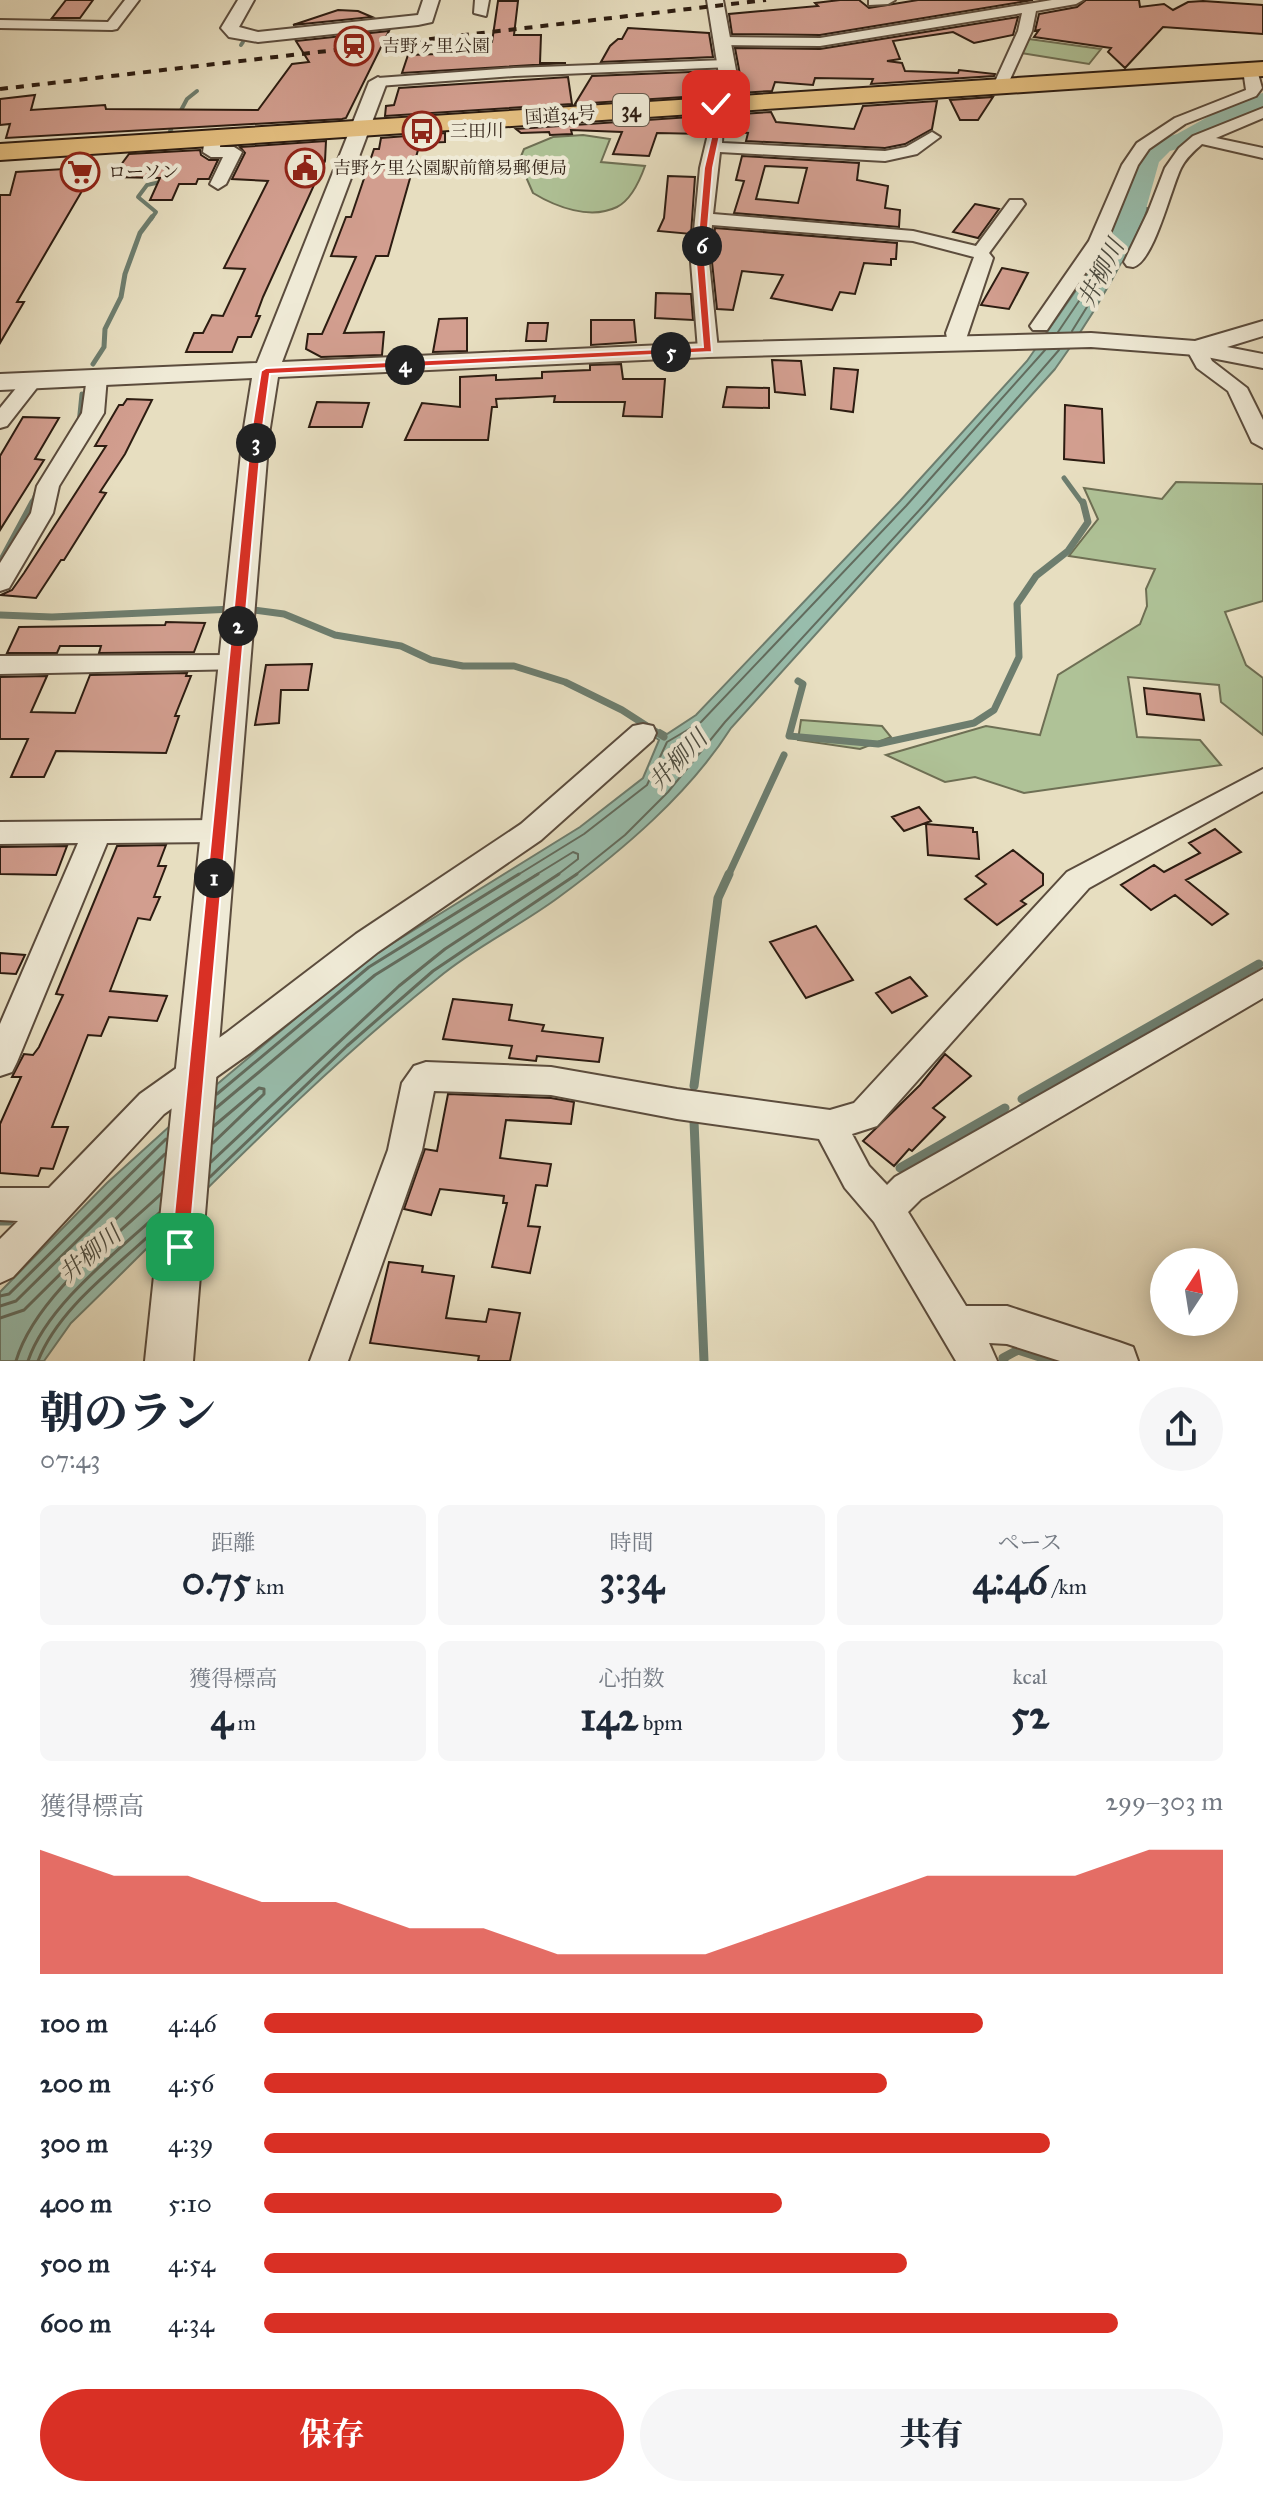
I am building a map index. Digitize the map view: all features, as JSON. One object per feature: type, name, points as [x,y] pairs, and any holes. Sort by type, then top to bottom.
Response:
[{"type":"highway","name":"国道34号","points":[[0,152],[1000,86],[1257,84]]},
{"type":"street","points":[[0,24],[112,26],[132,0]]},
{"type":"street","points":[[246,0],[230,28],[235,33],[258,37],[418,20],[426,18],[431,0]]},
{"type":"street","points":[[708,350],[700,262],[713,147],[720,104],[729,81],[715,0]]},
{"type":"street","points":[[721,41],[820,42],[1076,0]]},
{"type":"street","points":[[1000,86],[1025,31],[1032,5]]},
{"type":"street","points":[[169,1361],[218,831],[266,371],[378,82],[514,72],[726,64]]},
{"type":"street","points":[[1038,334],[1098,241],[1130,165],[1143,146],[1180,121],[1257,84]]},
{"type":"street","points":[[1133,262],[1157,212],[1173,168],[1185,151],[1199,139],[1263,113]]},
{"type":"street","points":[[213,137],[211,152],[234,152],[218,184]]},
{"type":"street","points":[[713,147],[885,156],[911,151],[932,137]]},
{"type":"street","points":[[1199,139],[1263,153]]},
{"type":"street","points":[[980,253],[1016,204]]},
{"type":"street","points":[[705,219],[913,236],[980,253],[984,258],[956,333],[956,344]]},
{"type":"street","points":[[1196,348],[1263,328]]},
{"type":"street","points":[[0,382],[708,350],[956,344],[1038,334],[1196,348],[1263,361]]},
{"type":"street","points":[[1196,348],[1204,364],[1237,388],[1263,442]]},
{"type":"street","points":[[0,583],[42,513],[48,486],[93,413],[97,377]]},
{"type":"street","points":[[0,422],[33,380]]},
{"type":"street","points":[[0,665],[235,663]]},
{"type":"street","points":[[0,1265],[152,1104],[194,1084],[238,1043],[367,943],[531,832],[643,733]]},
{"type":"street","points":[[329,1361],[405,1150],[419,1083],[426,1076],[551,1081],[677,1104],[830,1125],[865,1115],[1078,880],[1263,779]]},
{"type":"street","points":[[0,833],[218,831]]},
{"type":"street","points":[[0,1062],[97,832]]},
{"type":"street","points":[[887,1210],[908,1188],[1263,982]]},
{"type":"street","points":[[830,1125],[857,1177],[887,1210],[978,1361]]},
{"type":"street","points":[[0,1204],[55,1205]]},
{"type":"street","points":[[954,1324],[1007,1325],[1119,1361]]},
{"type":"shaded area","points":[[1029,39],[1101,49],[1089,64],[1021,53]]},
{"type":"shaded area","points":[[583,135],[610,139],[601,162],[645,166],[631,195],[622,204],[607,211],[574,210],[533,193],[519,161],[524,149],[553,137]]},
{"type":"shaded area","points":[[1176,482],[1263,484],[1263,601],[1225,612],[1246,665],[1263,678],[1263,735],[1221,702],[1219,685],[1128,677],[1137,737],[1200,740],[1221,765],[1024,793],[975,777],[945,782],[886,755],[986,726],[1040,735],[1058,675],[1140,624],[1147,606],[1146,589],[1155,569],[1069,556],[1098,519],[1084,488],[1162,499]]},
{"type":"shaded area","points":[[801,720],[882,726],[891,737],[860,749],[798,740]]},
{"type":"water","points":[[1124,205],[1148,208],[1106,291],[1055,369],[731,728],[675,798],[583,879],[452,967],[342,1059],[71,1323],[44,1361],[0,1361],[0,1292],[107,1183],[203,1096],[364,961],[580,827],[643,778],[659,740],[653,736],[660,730],[667,734],[696,715],[900,501],[1027,361],[1097,260]]},
{"type":"building","points":[[66,0],[93,0],[80,18],[52,18]]},
{"type":"building","points":[[859,0],[869,8],[918,0],[1033,0],[820,35],[732,34],[729,14],[818,6],[815,3]]},
{"type":"building","points":[[1086,0],[1139,0],[1140,7],[1164,4],[1173,10],[1188,2],[1203,1],[1263,5],[1263,34],[1163,27],[1125,68],[1108,52],[1111,48],[1034,37],[1039,30],[1035,31],[1039,14],[1077,7]]},
{"type":"building","points":[[498,1],[518,1],[514,35],[541,35],[540,63],[566,63],[402,73],[408,55],[438,54],[441,45],[492,42]]},
{"type":"building","points":[[338,10],[358,11],[372,17],[293,25]]},
{"type":"building","points":[[1018,17],[1013,35],[974,43],[953,32],[893,41],[900,59],[887,61],[902,63],[905,71],[958,73],[959,70],[994,76],[871,84],[873,79],[815,78],[813,85],[775,82],[772,91],[739,93],[741,80],[735,48],[820,49]]},
{"type":"building","points":[[628,28],[709,33],[713,57],[601,62],[610,46],[622,39]]},
{"type":"building","points":[[389,31],[346,118],[342,119],[6,138],[10,124],[0,125],[0,99],[35,95],[31,110],[105,105],[106,109],[258,110],[292,64],[309,62],[296,41]]},
{"type":"building","points":[[715,71],[715,95],[575,104],[592,76]]},
{"type":"building","points":[[568,77],[572,104],[385,116],[386,106],[394,105],[399,88]]},
{"type":"building","points":[[993,97],[978,120],[960,120],[950,100]]},
{"type":"building","points":[[937,101],[932,129],[905,144],[885,148],[746,141],[748,133],[726,131],[726,115],[771,112],[776,122],[854,129],[863,106]]},
{"type":"building","points":[[705,116],[705,134],[657,133],[649,156],[613,154],[622,132],[571,130],[572,134],[550,135],[549,132],[521,133],[516,129]]},
{"type":"building","points":[[445,133],[445,142],[420,143],[388,256],[376,256],[344,333],[384,332],[382,355],[321,357],[306,349],[308,334],[322,334],[356,257],[331,256],[346,217],[351,217],[374,149],[379,149],[381,138]]},
{"type":"building","points":[[326,141],[325,161],[263,297],[256,316],[260,316],[251,337],[238,337],[232,352],[186,352],[194,333],[203,333],[212,315],[223,316],[245,269],[224,268],[268,181],[232,179],[245,153],[240,147]]},
{"type":"building","points":[[200,150],[201,155],[209,160],[218,160],[209,179],[198,179],[196,184],[179,184],[172,200],[150,200],[160,178],[112,177],[129,154]]},
{"type":"building","points":[[742,156],[859,163],[857,180],[888,186],[885,208],[900,210],[899,227],[734,213],[744,181],[736,180]],"holes":[[[765,166],[807,168],[798,203],[756,199]]]},
{"type":"building","points":[[96,167],[17,302],[24,302],[0,343],[0,195],[10,195],[16,172]]},
{"type":"building","points":[[668,176],[695,177],[691,234],[658,231],[664,218]]},
{"type":"building","points":[[975,204],[999,209],[978,238],[953,232]]},
{"type":"building","points":[[715,228],[897,243],[896,259],[891,259],[891,265],[864,263],[855,294],[840,292],[832,310],[771,298],[783,275],[742,271],[733,310],[717,309],[712,262]]},
{"type":"building","points":[[1002,268],[1028,273],[1009,309],[981,305]]},
{"type":"building","points":[[656,293],[691,294],[693,320],[655,318]]},
{"type":"building","points":[[467,318],[467,351],[433,352],[439,319]]},
{"type":"building","points":[[591,320],[634,320],[636,342],[591,345]]},
{"type":"building","points":[[528,323],[548,323],[546,341],[526,341]]},
{"type":"building","points":[[772,360],[801,361],[805,395],[775,392]]},
{"type":"building","points":[[621,364],[623,379],[665,379],[662,417],[623,416],[625,402],[554,402],[555,396],[496,399],[497,407],[492,407],[488,440],[405,440],[422,403],[460,407],[460,377],[496,375],[496,380],[542,378],[542,372],[590,370],[590,365]]},
{"type":"building","points":[[834,368],[858,370],[853,412],[831,409]]},
{"type":"building","points":[[727,387],[769,388],[769,408],[723,407]]},
{"type":"building","points":[[127,399],[152,400],[125,454],[100,492],[106,493],[64,560],[61,560],[36,598],[1,595],[12,590],[24,573],[106,446],[95,446],[119,405]]},
{"type":"building","points":[[317,402],[369,403],[362,427],[309,427]]},
{"type":"building","points":[[1065,405],[1102,409],[1104,463],[1064,459]]},
{"type":"building","points":[[23,417],[59,418],[35,459],[44,460],[0,530],[0,456]]},
{"type":"building","points":[[166,622],[205,623],[194,652],[99,653],[101,646],[60,646],[57,653],[7,653],[19,627],[165,625]]},
{"type":"building","points":[[312,664],[308,690],[281,690],[279,723],[255,725],[266,665]]},
{"type":"building","points":[[187,673],[186,676],[191,676],[175,716],[179,716],[166,753],[56,751],[44,777],[11,777],[28,739],[0,739],[0,677],[47,676],[31,712],[75,713],[90,675]]},
{"type":"building","points":[[1144,688],[1200,694],[1204,720],[1147,714]]},
{"type":"building","points":[[919,807],[931,821],[904,831],[892,817]]},
{"type":"building","points":[[926,824],[973,828],[973,832],[977,832],[979,859],[928,855]]},
{"type":"building","points":[[1215,829],[1241,852],[1186,880],[1228,914],[1212,925],[1175,895],[1151,910],[1121,885],[1154,865],[1164,872],[1200,853],[1189,843]]},
{"type":"building","points":[[166,845],[158,866],[166,866],[154,897],[160,897],[150,920],[138,918],[110,991],[167,996],[157,1021],[109,1017],[101,1036],[88,1035],[52,1127],[68,1127],[53,1169],[41,1168],[38,1176],[0,1173],[0,1124],[21,1077],[12,1077],[24,1054],[33,1055],[39,1047],[63,995],[56,994],[117,846]]},
{"type":"building","points":[[67,846],[56,875],[0,874],[0,847]]},
{"type":"building","points":[[1013,850],[1043,874],[1043,885],[1021,901],[1026,904],[997,925],[965,899],[986,884],[976,876]]},
{"type":"building","points":[[816,926],[853,980],[806,998],[770,942]]},
{"type":"building","points":[[0,953],[25,955],[16,974],[0,973]]},
{"type":"building","points":[[910,977],[927,996],[892,1013],[876,993]]},
{"type":"building","points":[[453,999],[512,1005],[509,1020],[544,1025],[542,1031],[603,1038],[599,1062],[537,1056],[536,1061],[509,1058],[512,1046],[443,1039]]},
{"type":"building","points":[[945,1054],[971,1076],[933,1108],[945,1117],[894,1166],[863,1141],[920,1085]]},
{"type":"building","points":[[448,1094],[551,1098],[574,1102],[571,1124],[506,1120],[500,1158],[551,1164],[547,1186],[536,1185],[528,1226],[540,1227],[530,1273],[492,1267],[507,1203],[503,1203],[504,1196],[440,1189],[431,1215],[404,1209],[425,1149],[437,1151]]},
{"type":"building","points":[[389,1262],[423,1266],[422,1272],[454,1276],[446,1318],[486,1322],[489,1309],[520,1313],[510,1361],[478,1361],[479,1356],[370,1343]]},
{"type":"waterway","points":[[173,133],[170,131],[187,99],[197,91]]},
{"type":"waterway","name":"井柳川","points":[[1109,259],[1130,216],[1147,160],[1161,146],[1186,139],[1249,104],[1263,100]]},
{"type":"waterway","points":[[151,219],[156,212],[138,197],[147,185],[165,181]]},
{"type":"waterway","points":[[93,364],[104,347],[105,329],[121,297],[125,274],[140,233],[152,217]]},
{"type":"waterway","points":[[79,424],[82,394]]},
{"type":"waterway","points":[[1064,478],[1083,504]]},
{"type":"waterway","points":[[32,503],[41,481]]},
{"type":"waterway","points":[[798,681],[803,684],[789,736],[878,744],[974,723],[994,710],[1019,657],[1017,604],[1036,576],[1068,551],[1088,522],[1083,502]]},
{"type":"waterway","points":[[0,563],[32,503]]},
{"type":"waterway","points":[[0,615],[52,617],[234,609]]},
{"type":"waterway","points":[[246,609],[284,614],[335,635],[401,646],[431,660],[463,666],[514,666],[565,682],[622,710],[664,737]]},
{"type":"waterway","points":[[728,876],[784,755]]},
{"type":"waterway","points":[[694,1086],[718,898],[729,874]]},
{"type":"waterway","points":[[1022,1099],[1259,964]]},
{"type":"waterway","points":[[900,1168],[1005,1108]]},
{"type":"waterway","points":[[694,1121],[704,1361]]},
{"type":"waterway","points":[[0,1221],[9,1221]]},
{"type":"waterway","points":[[1004,1361],[1003,1358],[1018,1350],[1052,1361]]},
{"type":"railway","points":[[0,89],[766,0]]},
{"type":"place","name":"吉野ヶ里公園","points":[[354,46]]},
{"type":"place","name":"三田川","points":[[422,131]]},
{"type":"place","name":"吉野ケ里公園駅前簡易郵便局","points":[[305,168]]},
{"type":"place","name":"ローソン","points":[[80,172]]},
{"type":"route","points":[[180,1247],[256,434],[266,371],[708,350],[700,262],[708,168],[716,140],[716,104]]}]
